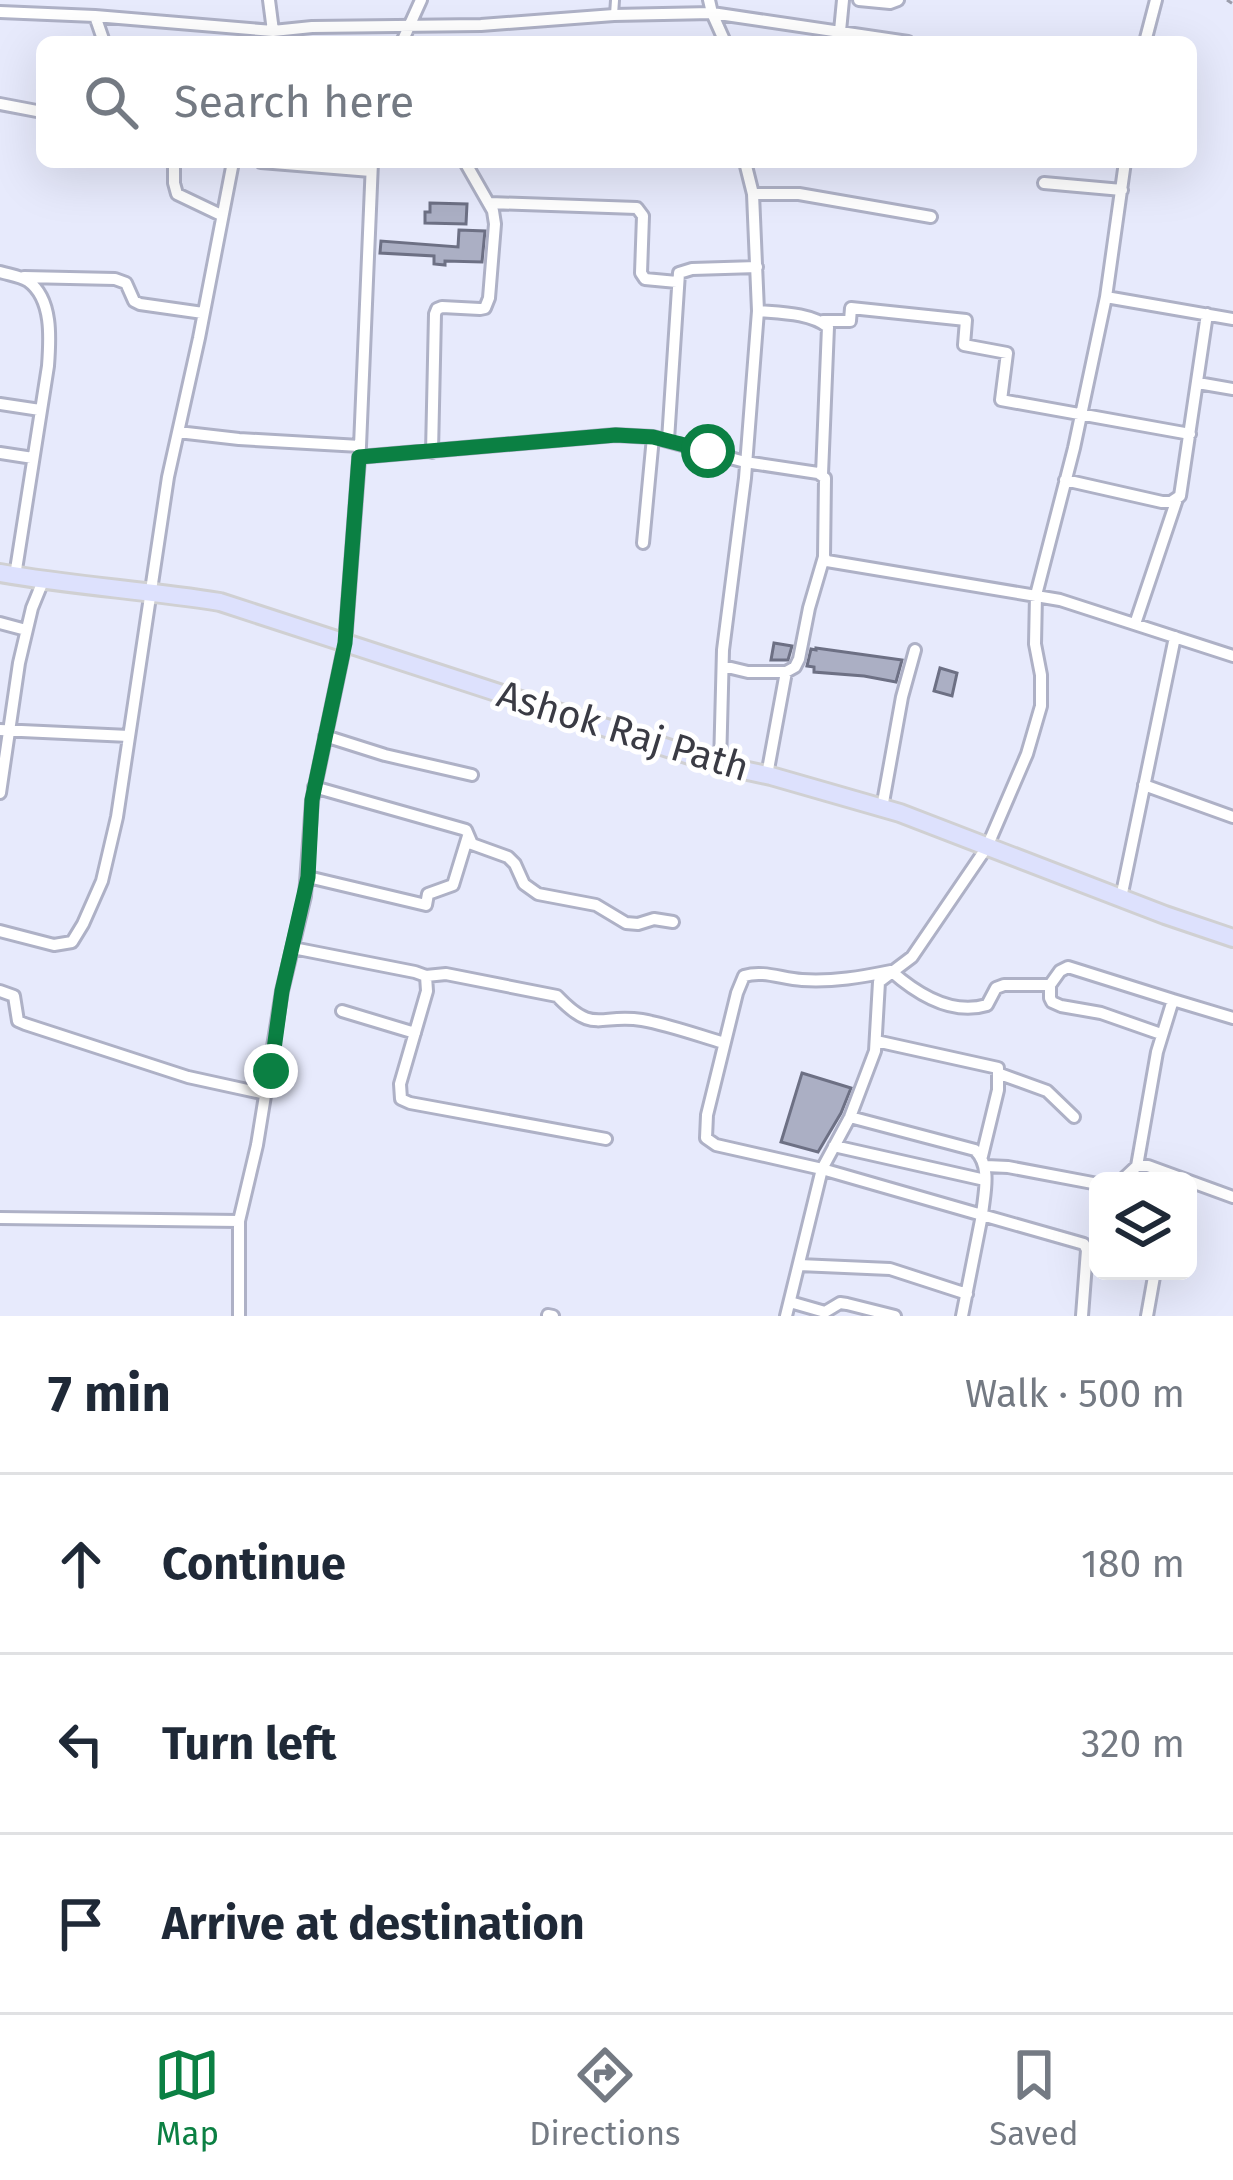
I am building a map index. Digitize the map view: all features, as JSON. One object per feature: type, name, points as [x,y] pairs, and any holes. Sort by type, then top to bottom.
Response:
[{"type":"main road","name":"Ashok Raj Path","points":[[8,574],[220,602],[720,765],[882,808],[1233,938]]},
{"type":"street","points":[[269,0],[273,31]]},
{"type":"street","points":[[405,36],[421,0]]},
{"type":"street","points":[[566,18],[567,0]]},
{"type":"street","points":[[840,31],[843,0]]},
{"type":"street","points":[[860,0],[898,0]]},
{"type":"street","points":[[1147,36],[1156,0]]},
{"type":"street","points":[[711,6],[723,36]]},
{"type":"street","points":[[0,12],[95,16],[245,36],[312,27],[481,25],[711,6],[871,36]]},
{"type":"street","points":[[95,16],[102,36]]},
{"type":"street","points":[[0,104],[36,111]]},
{"type":"street","points":[[174,168],[177,194],[221,214]]},
{"type":"street","points":[[0,931],[54,946],[72,942],[102,881],[117,817],[149,591],[232,168]]},
{"type":"street","points":[[238,1316],[239,1221],[308,877],[314,788],[345,643],[371,168]]},
{"type":"street","points":[[432,452],[435,314],[437,309],[480,309],[488,303],[495,224],[490,203],[469,168]]},
{"type":"street","points":[[720,765],[728,595],[758,310],[753,194],[746,168]]},
{"type":"street","points":[[786,1316],[822,1169],[871,1064],[879,982],[912,956],[988,847],[1027,754],[1041,706],[1036,595],[1106,297],[1124,168]]},
{"type":"street","points":[[1044,183],[1122,190]]},
{"type":"street","points":[[753,194],[799,194],[931,217]]},
{"type":"street","points":[[490,203],[637,208],[643,216],[641,273],[652,281],[677,282]]},
{"type":"street","points":[[668,440],[680,273],[757,268]]},
{"type":"street","points":[[0,272],[21,277],[115,278],[126,283],[140,304],[203,313]]},
{"type":"street","points":[[8,574],[50,346],[48,319],[38,292],[21,277]]},
{"type":"street","points":[[1106,297],[1233,320]]},
{"type":"street","points":[[758,310],[823,321],[850,321],[851,308],[966,320],[964,345],[1006,353],[1000,400],[1190,434]]},
{"type":"street","points":[[1135,624],[1182,490],[1207,314]]},
{"type":"street","points":[[723,666],[748,672],[786,672],[799,659],[824,557],[822,475],[829,337],[823,321]]},
{"type":"street","points":[[1198,383],[1233,389]]},
{"type":"street","points":[[0,404],[40,410]]},
{"type":"street","points":[[178,432],[359,452],[432,452],[616,435],[653,437],[822,475]]},
{"type":"street","points":[[643,543],[653,437]]},
{"type":"street","points":[[0,453],[33,458]]},
{"type":"street","points":[[1065,480],[1162,502],[1177,499]]},
{"type":"street","points":[[824,557],[835,563],[1036,595],[1232,652]]},
{"type":"street","points":[[0,793],[4,730],[26,630],[43,581]]},
{"type":"street","points":[[0,623],[26,630]]},
{"type":"street","points":[[1121,898],[1175,637]]},
{"type":"street","points":[[882,808],[915,650]]},
{"type":"street","points":[[767,775],[786,672]]},
{"type":"street","points":[[4,730],[129,736]]},
{"type":"street","points":[[325,736],[472,776]]},
{"type":"street","points":[[1144,784],[1233,817]]},
{"type":"street","points":[[314,788],[458,826],[466,830],[472,844],[508,857],[524,884],[538,894],[596,905],[626,922],[673,922]]},
{"type":"street","points":[[308,877],[425,905],[428,894],[453,885],[468,836]]},
{"type":"street","points":[[293,948],[425,976],[446,974],[557,996],[566,1008],[594,1021],[642,1020],[724,1042]]},
{"type":"street","points":[[1162,1034],[1101,1013],[1061,1006],[1052,1002],[1050,985],[1068,968],[1233,1018]]},
{"type":"street","points":[[1050,985],[1004,986],[992,992],[987,1005],[974,1008],[932,1000],[892,971],[825,980],[763,973],[744,976],[704,1129],[706,1138],[716,1145],[822,1169],[1084,1244],[1082,1316]]},
{"type":"street","points":[[425,976],[427,991],[400,1084],[401,1099],[606,1139]]},
{"type":"street","points":[[0,991],[14,996],[17,1021],[188,1077],[266,1094]]},
{"type":"street","points":[[1131,1172],[1137,1166],[1173,1000]]},
{"type":"street","points":[[342,1011],[415,1033]]},
{"type":"street","points":[[876,1041],[993,1065],[1000,1074],[984,1161],[982,1215],[962,1316]]},
{"type":"street","points":[[1000,1074],[1047,1091],[1073,1117]]},
{"type":"street","points":[[850,1117],[975,1150],[984,1161],[1089,1182]]},
{"type":"street","points":[[834,1146],[985,1180]]},
{"type":"street","points":[[1137,1166],[1160,1172]]},
{"type":"street","points":[[1197,1186],[1233,1197]]},
{"type":"street","points":[[0,1218],[239,1221]]},
{"type":"street","points":[[799,1265],[890,1269],[967,1294]]},
{"type":"street","points":[[1147,1316],[1153,1280]]},
{"type":"street","points":[[790,1302],[825,1312],[841,1303],[896,1316]]},
{"type":"lane","points":[[614,15],[615,0]]},
{"type":"building","points":[[430,203],[467,204],[466,224],[425,223]]},
{"type":"building","points":[[459,230],[485,231],[482,262],[445,261],[445,265],[434,264],[434,256],[380,253],[381,241],[458,247]]},
{"type":"building","points":[[774,643],[792,646],[788,660],[771,660]]},
{"type":"building","points":[[811,649],[902,660],[896,682],[814,672],[814,667],[807,666]]},
{"type":"building","points":[[940,668],[957,673],[952,696],[934,691]]},
{"type":"building","points":[[802,1073],[851,1088],[818,1152],[781,1142]]},
{"type":"route","points":[[271,1071],[282,991],[308,877],[312,800],[345,643],[359,457],[616,435],[653,437],[708,451]]}]
